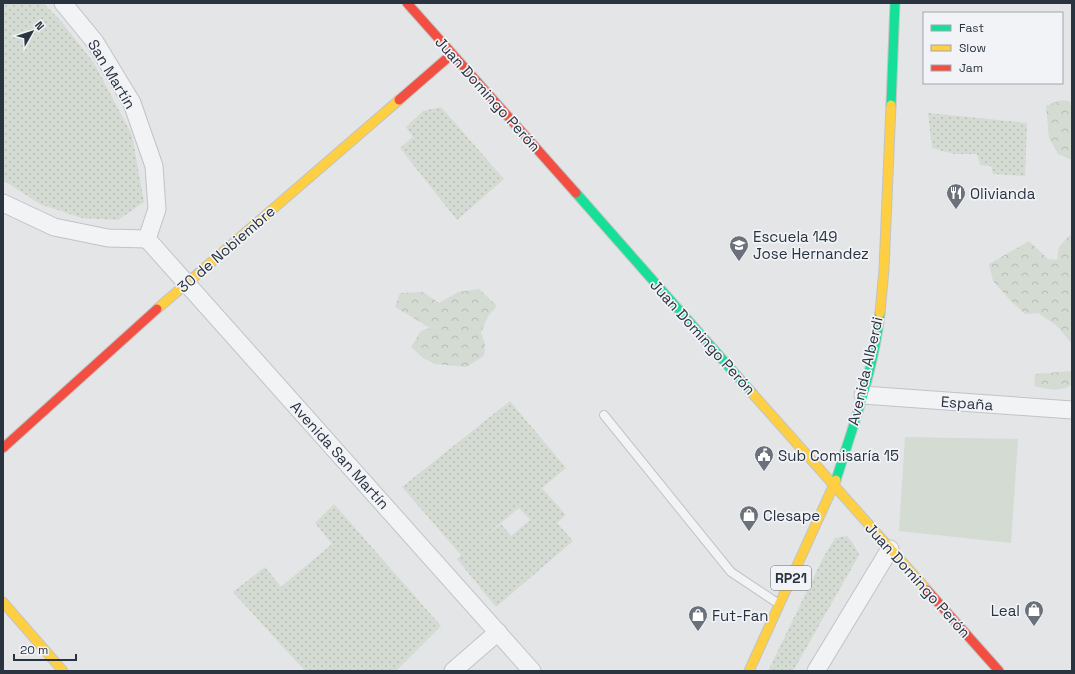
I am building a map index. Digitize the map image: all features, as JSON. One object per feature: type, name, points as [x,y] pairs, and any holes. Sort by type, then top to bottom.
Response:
[{"type":"street","name":"Juan Domingo Perón","points":[[407,3],[999,671]]},
{"type":"street","name":"Avenida Alberdi","points":[[749,671],[834,485],[863,396],[878,330],[884,269],[895,3]]},
{"type":"street","name":"San Martín","points":[[69,5],[95,42],[132,103],[154,166],[157,209],[147,239]]},
{"type":"street","name":"30 de Nobiembre","points":[[3,448],[187,282],[452,54]]},
{"type":"street","points":[[3,203],[54,227],[108,238],[147,239]]},
{"type":"street","name":"Avenida San Martín","points":[[147,239],[187,282],[532,671]]},
{"type":"street","name":"España","points":[[863,396],[1072,410]]},
{"type":"street","points":[[816,671],[890,549]]},
{"type":"street","points":[[3,602],[63,671]]},
{"type":"street","points":[[453,671],[498,632]]},
{"type":"lane","points":[[604,415],[731,572],[780,604]]},
{"type":"green space","points":[[3,3],[43,3],[59,19],[94,63],[132,135],[144,202],[118,220],[82,218],[40,204],[3,180]]},
{"type":"green space","points":[[1060,100],[1069,101],[1072,105],[1072,160],[1058,154],[1049,138],[1046,106]]},
{"type":"green space","points":[[441,107],[504,179],[457,220],[400,148],[413,137],[406,127],[423,111]]},
{"type":"green space","points":[[928,113],[1027,123],[1025,176],[993,174],[991,166],[980,165],[977,154],[954,154],[932,148]]},
{"type":"green space","points":[[1070,235],[1072,235],[1072,344],[1056,325],[1038,313],[1025,314],[1009,299],[993,281],[989,264],[1029,241],[1048,259],[1057,260],[1059,247]]},
{"type":"green space","points":[[479,289],[497,306],[488,316],[481,333],[485,344],[484,356],[466,367],[435,364],[423,358],[411,347],[421,331],[430,328],[395,307],[400,293],[423,292],[439,303],[458,292]]},
{"type":"green space","points":[[1072,371],[1072,384],[1064,389],[1054,390],[1034,386],[1035,374]]},
{"type":"green space","points":[[510,401],[566,468],[542,488],[566,515],[557,523],[573,541],[496,607],[457,559],[461,555],[402,487]],"holes":[[[519,508],[530,520],[511,536],[501,524],[480,540]]]},
{"type":"green space","points":[[905,437],[1018,439],[1011,543],[899,531]]},
{"type":"green space","points":[[334,504],[441,626],[396,671],[305,671],[233,592],[265,567],[281,587],[332,544],[315,523]]},
{"type":"green space","points":[[847,536],[853,543],[859,555],[793,671],[768,671],[823,558],[835,538]]},
{"type":"traffic: fast","points":[[891,105],[895,3]]},
{"type":"traffic: fast","points":[[576,193],[752,393]]},
{"type":"traffic: fast","points":[[836,480],[868,377],[880,313]]},
{"type":"traffic: slow","points":[[157,309],[399,100]]},
{"type":"traffic: slow","points":[[880,313],[884,269],[891,105]]},
{"type":"traffic: slow","points":[[752,393],[927,590]]},
{"type":"traffic: slow","points":[[749,671],[836,480]]},
{"type":"traffic: slow","points":[[3,602],[63,671]]},
{"type":"traffic: jam","points":[[407,3],[576,193]]},
{"type":"traffic: jam","points":[[399,100],[452,54]]},
{"type":"traffic: jam","points":[[3,448],[157,309]]},
{"type":"traffic: jam","points":[[927,590],[999,671]]},
{"type":"place","name":"Olivianda","points":[[956,210]]},
{"type":"place","name":"Escuela 149 Jose Hernandez","points":[[739,262]]},
{"type":"place","name":"Sub Comisaría 15","points":[[764,472]]},
{"type":"place","name":"Clesape","points":[[749,532]]},
{"type":"place","name":"Leal","points":[[1034,627]]},
{"type":"place","name":"Fut-Fan","points":[[698,632]]}]
